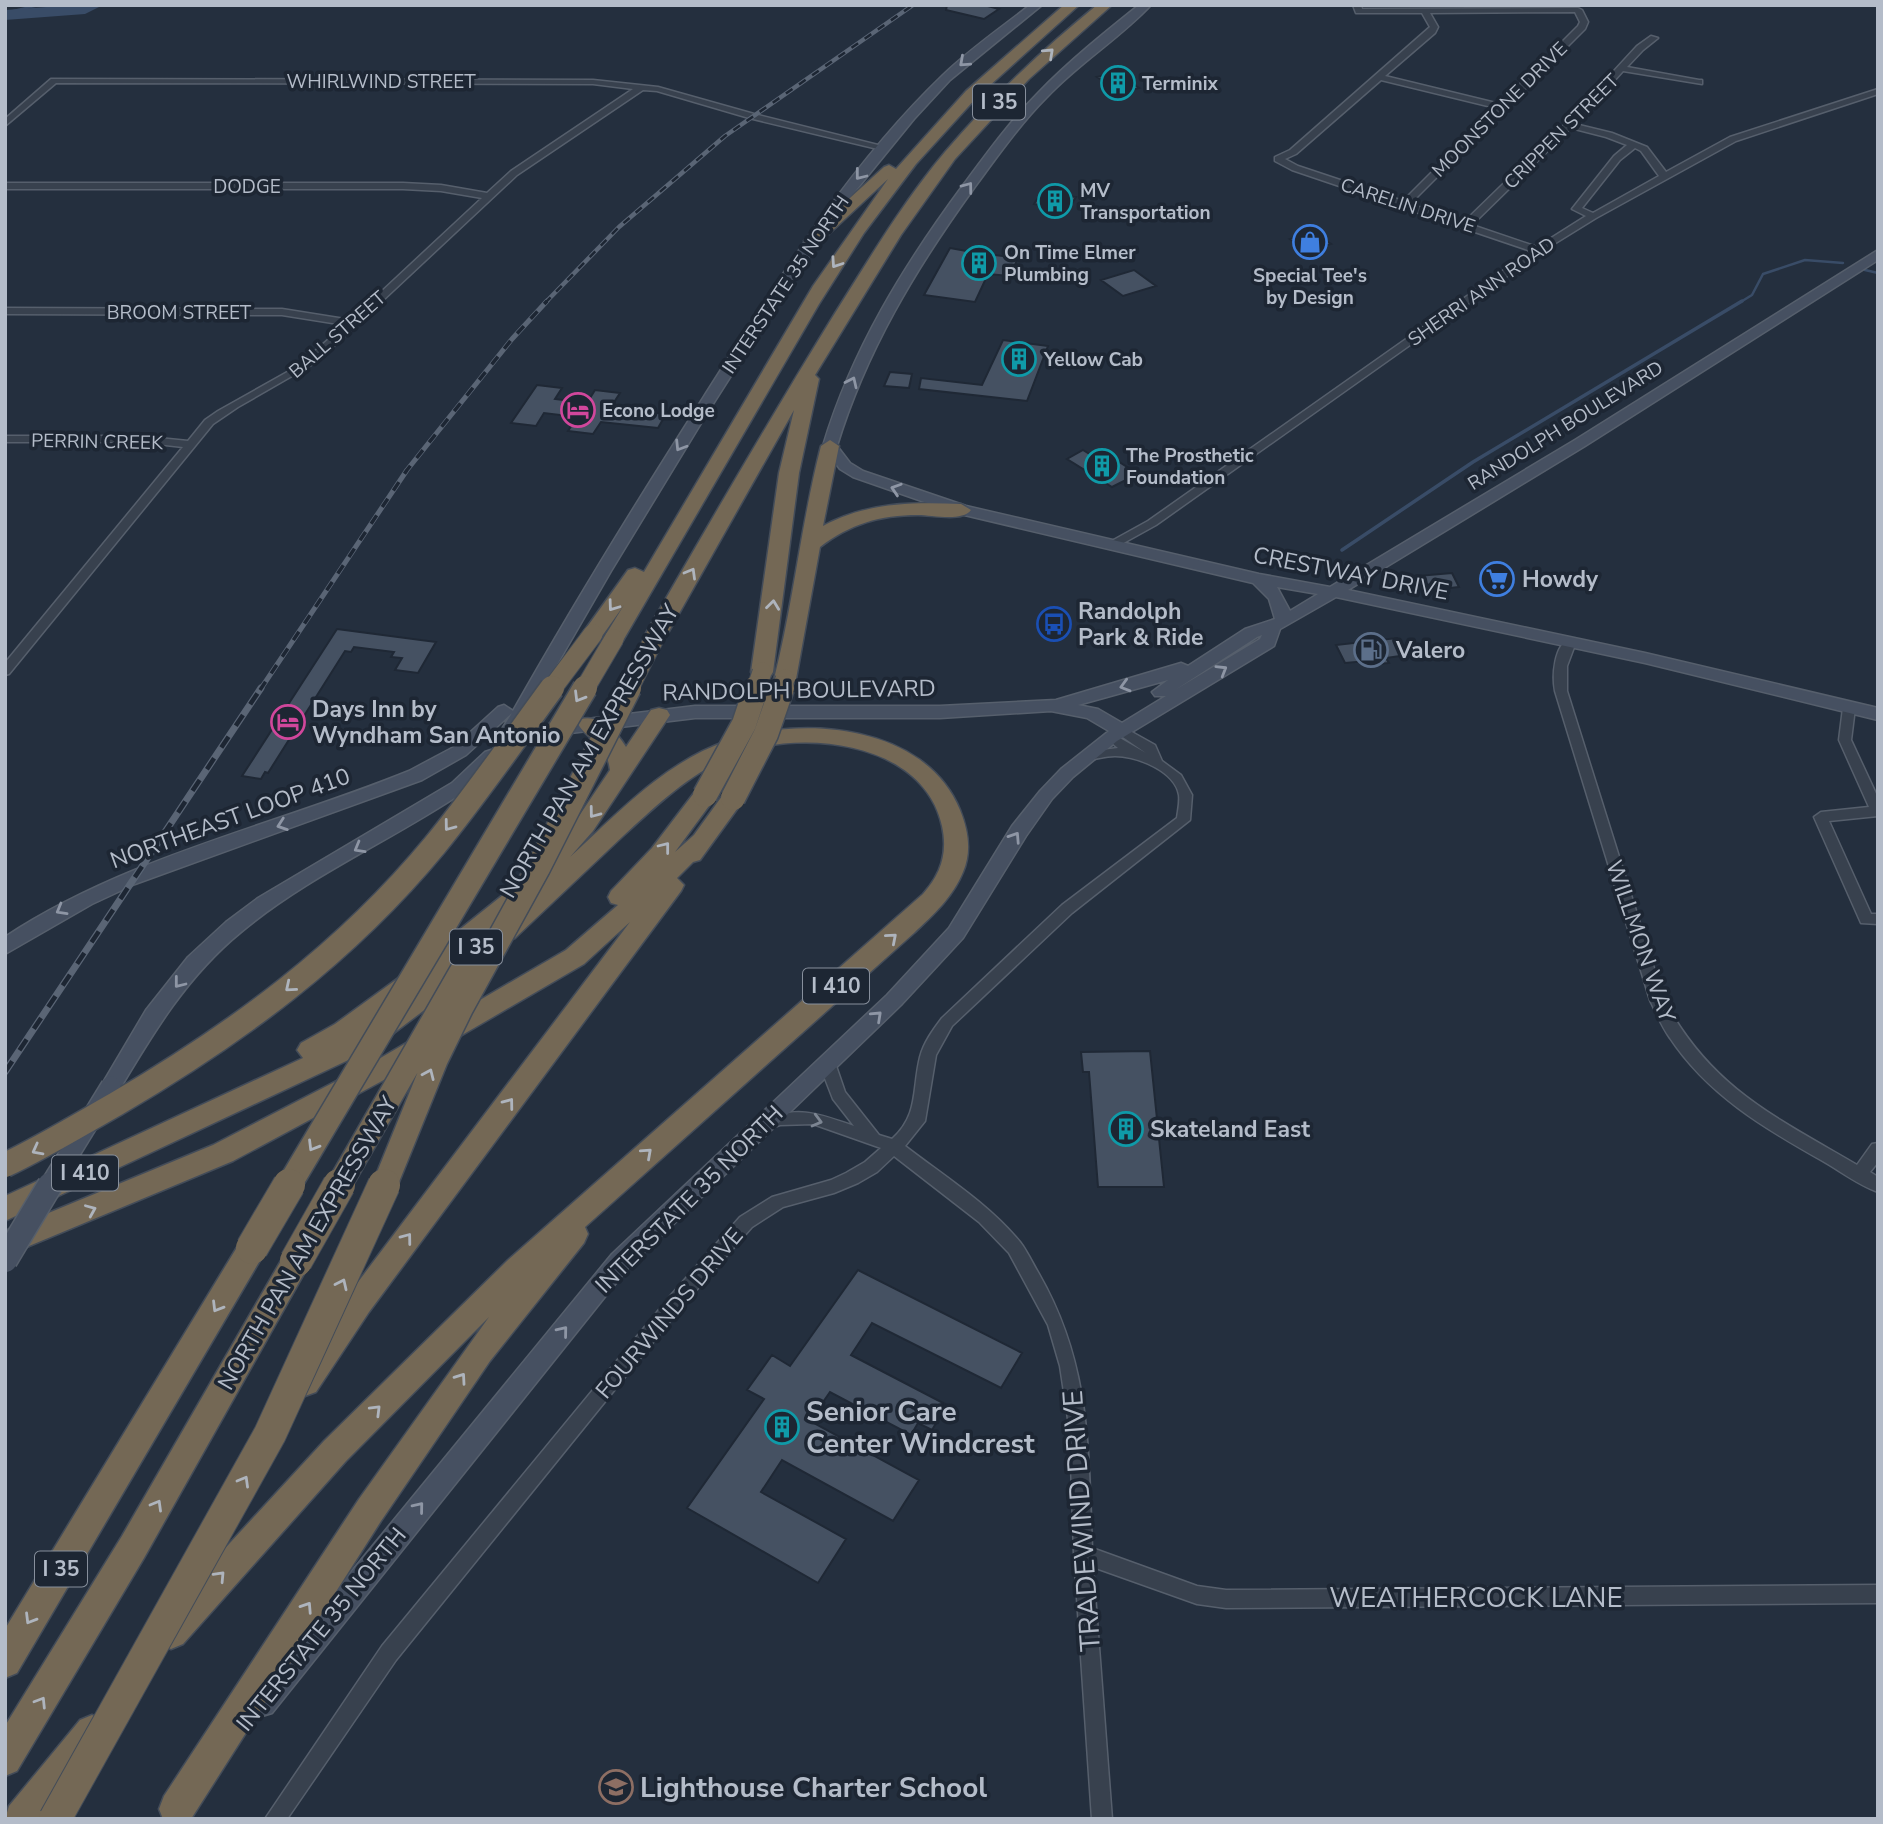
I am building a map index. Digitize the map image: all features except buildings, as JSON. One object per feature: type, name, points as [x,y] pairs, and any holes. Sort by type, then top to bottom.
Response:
[{"type":"highway","name":"NORTH PAN AM EXPRESSWAY","points":[[5,1661],[252,1248],[603,636],[750,410],[831,269],[916,153],[990,76],[1073,5]]},
{"type":"highway","name":"NORTH PAN AM EXPRESSWAY","points":[[5,1759],[194,1440],[812,364],[900,222],[951,155],[1032,69],[1106,5]]},
{"type":"highway","points":[[812,241],[885,173],[916,153]]},
{"type":"highway","points":[[488,1007],[547,965],[633,884],[705,795],[744,724],[762,672],[789,473],[795,437],[809,389],[812,364]]},
{"type":"highway","points":[[270,1434],[359,1303],[649,917],[700,841],[733,798],[766,734],[785,679],[796,638],[809,546],[830,446]]},
{"type":"highway","points":[[809,546],[838,523],[875,511],[904,508],[961,510]]},
{"type":"highway","points":[[55,1819],[270,1434],[366,1230],[445,1040],[538,868],[657,633]]},
{"type":"highway","points":[[5,1165],[37,1150],[172,1071],[263,1010],[316,965],[392,893],[435,845],[603,636]]},
{"type":"highway","points":[[164,1135],[344,1031],[417,978],[533,884],[584,825],[659,715]]},
{"type":"highway","points":[[589,724],[618,748],[622,771]]},
{"type":"highway","name":"I 410","points":[[5,1209],[365,1041],[496,942],[660,789],[683,770],[706,758],[763,737],[794,734],[827,736],[882,748],[923,774],[946,801],[956,834],[952,869],[934,898],[905,927],[518,1269],[335,1451],[199,1598],[22,1819]]},
{"type":"highway","points":[[5,1245],[223,1153],[386,1067],[575,957],[640,900],[700,841]]},
{"type":"highway","points":[[173,1814],[370,1510],[479,1352],[619,1178]]},
{"type":"main road","name":"INTERSTATE 35 NORTH","points":[[5,1260],[153,1016],[204,953],[265,903],[467,780],[503,742],[581,603],[774,296],[812,241],[882,147],[965,61],[1037,5]]},
{"type":"main road","points":[[830,446],[843,401],[864,358],[921,254],[944,218],[1040,97],[1080,59],[1146,5]]},
{"type":"main road","name":"RANDOLPH BOULEVARD","points":[[1118,737],[1128,713],[1251,633],[1278,624],[1580,443],[1878,254]]},
{"type":"main road","name":"CRESTWAY DRIVE","points":[[830,446],[845,466],[858,474],[961,510],[1259,579],[1331,591],[1570,642],[1878,714]]},
{"type":"main road","points":[[1259,579],[1284,608],[1278,624]]},
{"type":"main road","name":"INTERSTATE 35 NORTH","points":[[417,811],[468,762],[497,729],[504,711],[581,603]]},
{"type":"main road","name":"RANDOLPH BOULEVARD","points":[[1118,737],[1268,642],[1278,624]]},
{"type":"main road","points":[[1051,705],[1165,675],[1234,644]]},
{"type":"main road","name":"RANDOLPH BOULEVARD","points":[[503,742],[554,729],[659,715],[727,711],[940,712],[1051,705],[1092,713],[1118,737]]},
{"type":"main road","name":"RANDOLPH BOULEVARD","points":[[1014,709],[1082,722],[1118,737]]},
{"type":"main road","name":"NORTHEAST LOOP 410","points":[[5,947],[31,928],[81,899],[326,810],[451,758],[468,746],[504,711]]},
{"type":"main road","name":"INTERSTATE 35 NORTH","points":[[173,1814],[620,1261],[894,1000],[956,933],[1019,831],[1039,804],[1067,773],[1087,756],[1118,737]]},
{"type":"street","points":[[1358,8],[1425,10],[1434,27],[1379,77]]},
{"type":"street","name":"MOONSTONE DRIVE","points":[[1404,205],[1584,22],[1578,10],[1425,10]]},
{"type":"street","name":"CRIPPEN STREET","points":[[1467,224],[1569,125],[1640,48],[1654,37]]},
{"type":"street","points":[[1623,69],[1699,82]]},
{"type":"street","points":[[1379,77],[1500,107]]},
{"type":"street","name":"CARELIN DRIVE","points":[[1379,77],[1293,152],[1278,159],[1295,168],[1538,250]]},
{"type":"street","name":"WHIRLWIND STREET","points":[[5,124],[54,81],[562,82],[643,86],[752,116],[882,147]]},
{"type":"street","name":"BALL STREET","points":[[5,671],[189,444],[218,415],[293,374],[314,359],[513,173],[643,86]]},
{"type":"street","name":"SHERRI ANN ROAD","points":[[1114,544],[1152,523],[1538,250],[1593,216],[1733,139],[1878,91]]},
{"type":"street","points":[[1569,125],[1609,135],[1644,149],[1664,176]]},
{"type":"street","points":[[1593,216],[1577,208],[1617,159],[1632,146]]},
{"type":"street","name":"DODGE","points":[[5,186],[403,186],[487,195]]},
{"type":"street","name":"BROOM STREET","points":[[5,312],[282,312],[352,323]]},
{"type":"street","name":"PERRIN CREEK","points":[[5,439],[139,439],[189,444]]},
{"type":"street","name":"WILLMON WAY","points":[[1570,642],[1560,666],[1558,679],[1665,1017],[1684,1049],[1731,1096],[1768,1121],[1878,1185]]},
{"type":"street","points":[[1849,708],[1845,740],[1877,811],[1821,817],[1866,919],[1878,919]]},
{"type":"street","name":"FOURWINDS DRIVE","points":[[275,1819],[389,1653],[678,1298],[746,1222],[778,1202],[834,1186],[871,1167],[917,1121],[928,1055],[947,1022],[1068,909],[1183,820],[1187,806],[1185,792],[1178,779],[1118,737]]},
{"type":"street","points":[[1087,756],[1115,752],[1148,758]]},
{"type":"street","name":"TRADEWIND DRIVE","points":[[827,1063],[838,1095],[873,1138]]},
{"type":"street","name":"TRADEWIND DRIVE","points":[[760,1126],[780,1119],[813,1118],[893,1146],[985,1217],[1015,1248],[1051,1315],[1069,1366],[1078,1422],[1083,1554],[1102,1819]]},
{"type":"street","points":[[1860,1174],[1878,1149]]},
{"type":"street","name":"WEATHERCOCK LANE","points":[[1083,1554],[1197,1595],[1226,1599],[1878,1594]]},
{"type":"waterway","points":[[5,13],[39,5]]},
{"type":"waterway","points":[[5,15],[85,9],[96,5]]},
{"type":"waterway","points":[[1739,303],[1752,295],[1763,274],[1805,260],[1843,263]]},
{"type":"waterway","points":[[1865,270],[1878,273]]},
{"type":"waterway","points":[[1342,550],[1473,462],[1742,301]]},
{"type":"railway","points":[[545,303],[619,227],[725,136],[913,5]]},
{"type":"railway","points":[[260,690],[407,470],[512,339],[547,301]]},
{"type":"railway","points":[[5,1072],[261,688]]},
{"type":"place","name":"Terminix","points":[[1118,83]]},
{"type":"place","name":"MV Transportation","points":[[1055,201]]},
{"type":"place","name":"Special Tee's by Design","points":[[1310,242]]},
{"type":"place","name":"On Time Elmer Plumbing","points":[[979,263]]},
{"type":"place","name":"Yellow Cab","points":[[1019,359]]},
{"type":"place","name":"Econo Lodge","points":[[578,410]]},
{"type":"place","name":"The Prosthetic Foundation","points":[[1102,466]]},
{"type":"place","name":"Howdy","points":[[1497,579]]},
{"type":"place","name":"Randolph Park & Ride","points":[[1054,624]]},
{"type":"place","name":"Valero","points":[[1371,650]]},
{"type":"place","name":"Days Inn by Wyndham San Antonio","points":[[288,722]]},
{"type":"place","name":"Skateland East","points":[[1126,1129]]},
{"type":"place","name":"Senior Care Center Windcrest","points":[[782,1427]]},
{"type":"place","name":"Lighthouse Charter School","points":[[616,1787]]}]
